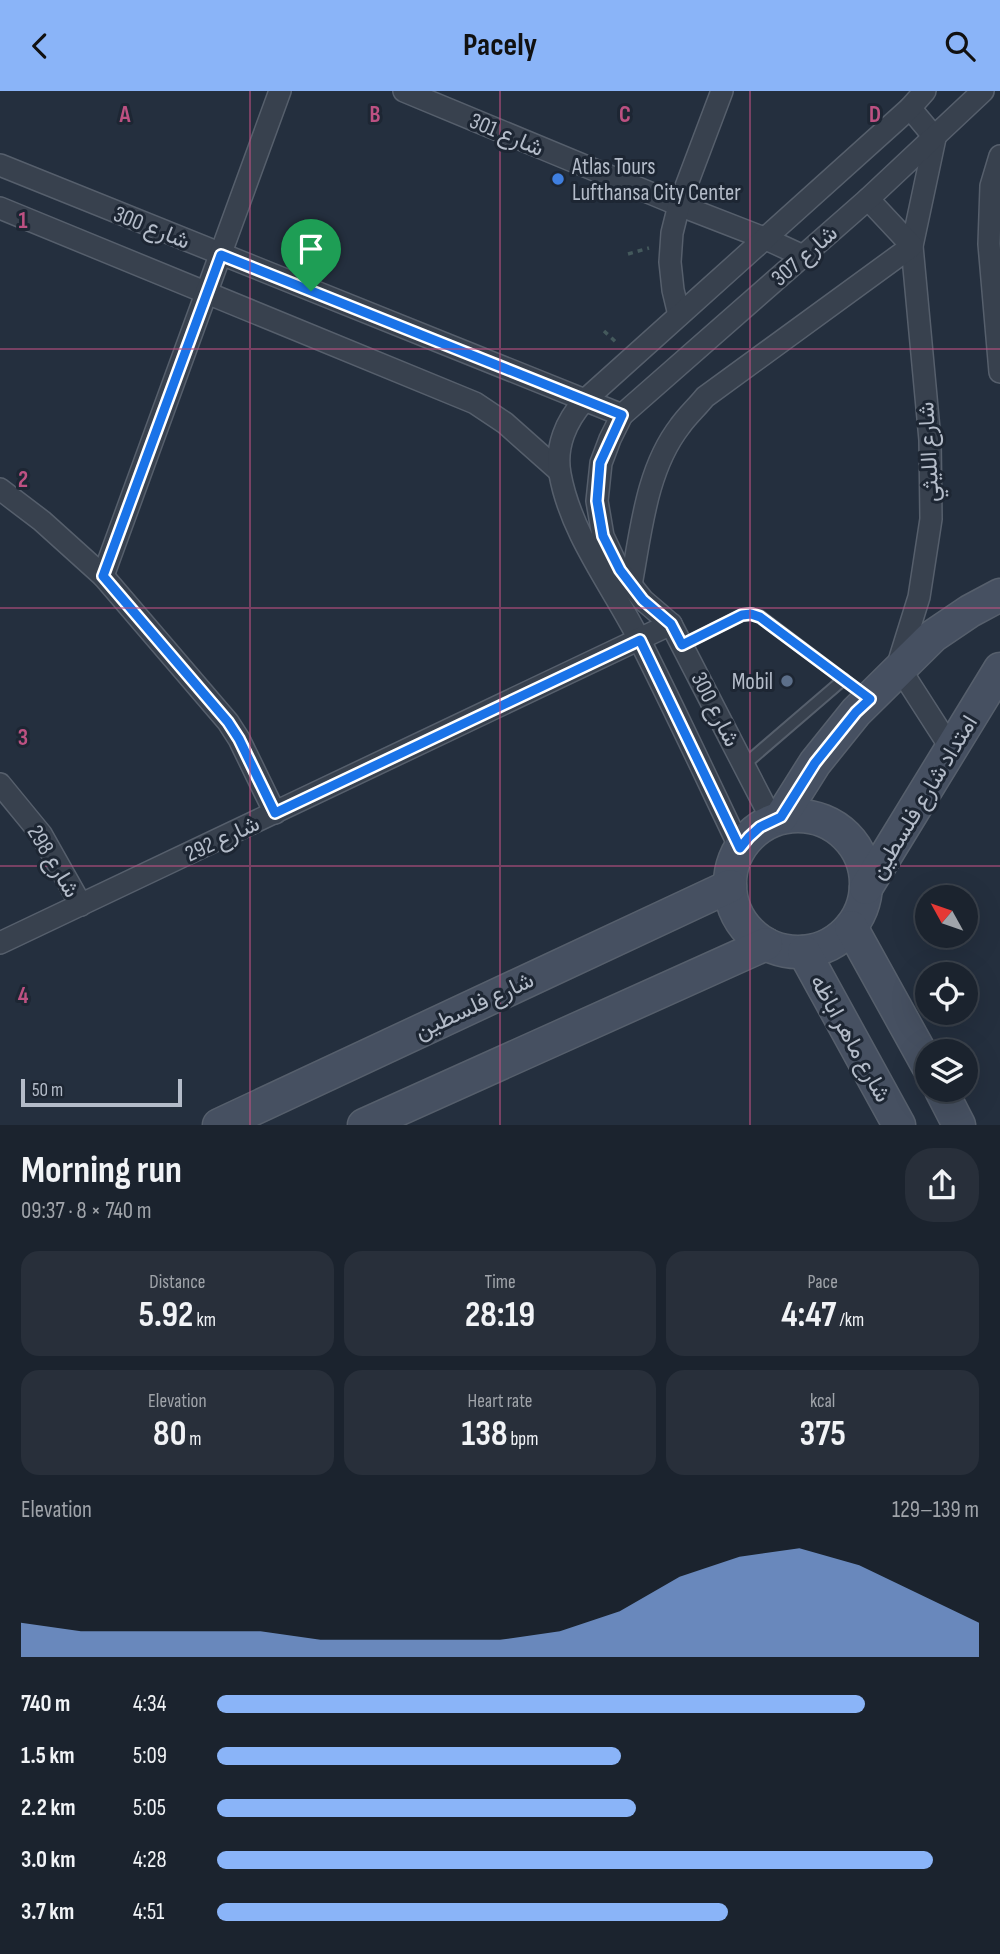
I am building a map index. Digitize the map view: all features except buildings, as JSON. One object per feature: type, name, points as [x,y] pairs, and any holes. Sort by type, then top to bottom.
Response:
[{"type":"street","points":[[103,576],[280,91]]},
{"type":"street","name":"شارع 301","points":[[404,91],[803,256]]},
{"type":"street","points":[[679,315],[670,262],[672,233],[679,205],[722,91]]},
{"type":"street","name":"شارع 307","points":[[584,401],[910,108],[925,91]]},
{"type":"street","name":"شارع 307","points":[[622,415],[868,199],[983,91]]},
{"type":"street","points":[[910,108],[935,138]]},
{"type":"street","name":"شارع الليثي","points":[[900,669],[900,658],[919,597],[931,519],[930,440],[912,246],[935,138]]},
{"type":"street","points":[[1000,156],[991,186],[989,244],[1000,372]]},
{"type":"street","name":"شارع 300","points":[[0,165],[584,401],[572,414],[561,440],[559,471],[566,500],[583,537],[640,640],[740,848]]},
{"type":"street","points":[[631,585],[647,500],[659,462],[679,427],[705,397],[912,246],[868,199]]},
{"type":"street","name":"شارع 300","points":[[0,208],[475,403],[533,446],[559,471]]},
{"type":"street","points":[[584,401],[622,415]]},
{"type":"street","name":"شارع 300","points":[[622,415],[600,463],[597,501],[603,536],[620,570],[631,585],[643,600],[671,624],[744,765],[777,819]]},
{"type":"street","points":[[0,489],[103,576],[228,722],[275,813]]},
{"type":"street","points":[[777,819],[815,763],[856,712],[933,636],[1000,595]]},
{"type":"street","name":"شارع 292","points":[[0,943],[671,624]]},
{"type":"street","points":[[900,669],[952,750]]},
{"type":"street","name":"امتداد شارع فلسطين","points":[[866,888],[1000,669]]},
{"type":"street","name":"شارع 298","points":[[0,784],[41,834],[81,905]]},
{"type":"street","points":[[797,815],[828,822],[842,831],[861,857],[866,872],[864,902],[851,927],[830,944],[804,952],[791,952],[766,944],[744,926],[732,901],[731,873],[740,848],[749,837],[777,819],[797,815]]},
{"type":"street","name":"شارع فلسطين","points":[[219,1125],[730,887]]},
{"type":"street","points":[[851,927],[915,1043]]},
{"type":"street","points":[[364,1125],[766,944]]},
{"type":"street","name":"شارع ماهر اباظه","points":[[804,952],[899,1125]]},
{"type":"street","points":[[947,1102],[959,1125]]},
{"type":"lane","points":[[682,645],[733,618],[751,614],[769,621],[870,699]]},
{"type":"lane","points":[[744,765],[844,680]]},
{"type":"place","name":"Atlas Tours Lufthansa City Center","points":[[558,179]]},
{"type":"place","name":"Mobil","points":[[787,681]]},
{"type":"route","points":[[221,255],[311,291],[622,415],[600,463],[597,501],[603,536],[620,570],[643,600],[671,624],[682,645],[733,618],[751,614],[769,621],[870,699],[856,712],[815,763],[781,817],[760,827],[740,848],[640,640],[275,813],[228,722],[103,576],[221,255]]}]
